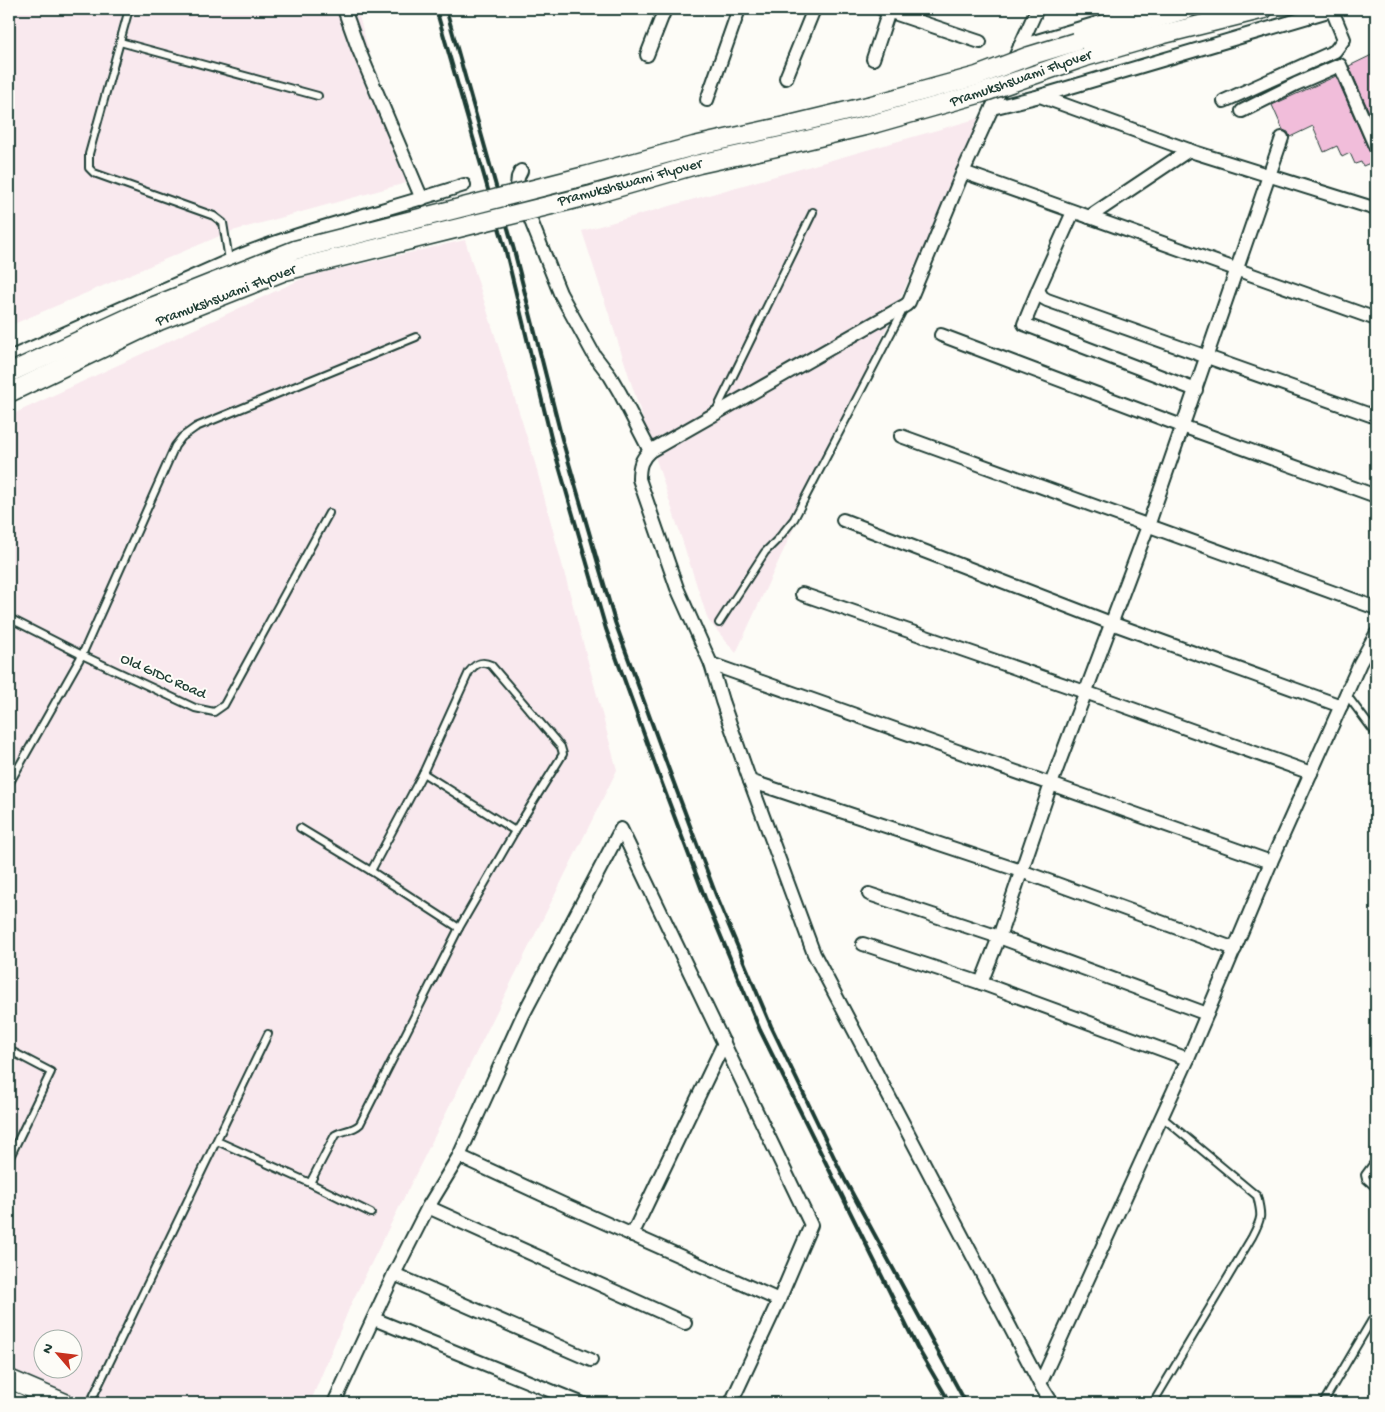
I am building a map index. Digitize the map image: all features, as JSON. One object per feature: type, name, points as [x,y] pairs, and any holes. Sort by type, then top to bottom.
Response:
[{"type":"main road","name":"Pramukshswami Flyover","points":[[9,373],[154,306],[295,250],[586,176],[694,146],[897,99],[977,76],[1029,56],[1187,9]]},
{"type":"main road","name":"Pramukshswami Flyover","points":[[9,393],[158,321],[285,271],[592,195],[698,164],[902,117],[982,93],[1085,57],[1164,34],[1264,9]]},
{"type":"main road","points":[[9,1379],[65,1403]]},
{"type":"main road","points":[[9,1400],[18,1403]]},
{"type":"street","points":[[344,9],[358,48],[422,199]]},
{"type":"street","points":[[647,55],[666,9]]},
{"type":"street","points":[[707,100],[740,9]]},
{"type":"street","points":[[786,78],[814,9]]},
{"type":"street","points":[[1038,9],[963,172],[906,305],[650,451],[641,462],[639,478],[678,588],[711,664],[750,781],[814,954],[1040,1384],[1052,1403]]},
{"type":"street","points":[[1020,46],[1116,13],[1145,9]]},
{"type":"street","points":[[992,108],[1040,96],[1334,9],[1344,39],[1335,51],[1224,101]]},
{"type":"street","points":[[873,59],[886,10],[980,42]]},
{"type":"street","points":[[1242,111],[1340,65],[1375,143]]},
{"type":"street","points":[[1040,96],[1189,150],[1376,209]]},
{"type":"street","points":[[981,983],[999,937],[1051,784],[1148,526],[1282,138]]},
{"type":"street","points":[[1089,217],[1189,150]]},
{"type":"street","points":[[521,171],[517,186],[560,293],[594,355],[620,393],[650,451]]},
{"type":"street","points":[[963,172],[1376,319]]},
{"type":"street","points":[[9,358],[261,247],[298,234],[422,199],[464,185]]},
{"type":"street","points":[[1073,212],[1024,324],[1196,390]]},
{"type":"street","points":[[1038,290],[1042,297],[1048,300],[1376,417]]},
{"type":"street","points":[[941,335],[1182,426],[1376,496]]},
{"type":"street","points":[[901,436],[1376,608]]},
{"type":"street","points":[[843,520],[1111,623],[1341,706]]},
{"type":"street","points":[[802,594],[1311,773]]},
{"type":"street","points":[[1040,1384],[1208,1014],[1271,862],[1346,694],[1376,634]]},
{"type":"street","points":[[711,664],[1271,862]]},
{"type":"street","points":[[750,781],[1021,871],[1235,949]]},
{"type":"street","points":[[335,1403],[394,1274],[428,1207],[459,1156],[523,1015],[621,829],[811,1225],[732,1403]]},
{"type":"street","points":[[869,894],[999,937],[1208,1014]]},
{"type":"street","points":[[863,944],[981,983],[1188,1059]]},
{"type":"street","points":[[632,1235],[724,1043]]},
{"type":"street","points":[[459,1156],[779,1300]]},
{"type":"street","points":[[428,1207],[685,1323]]},
{"type":"street","points":[[394,1274],[591,1360]]},
{"type":"street","points":[[374,1319],[581,1403]]},
{"type":"lane","points":[[129,9],[89,154],[89,168],[94,173],[214,216],[223,223],[229,260]]},
{"type":"lane","points":[[120,42],[318,96]]},
{"type":"lane","points":[[714,414],[813,212]]},
{"type":"lane","points":[[720,623],[765,552],[778,540],[794,519],[906,305]]},
{"type":"lane","points":[[9,784],[82,655],[175,446],[182,437],[196,427],[416,338]]},
{"type":"lane","name":"Old GIDC Road","points":[[9,618],[82,655],[195,708],[214,712],[224,706],[329,514]]},
{"type":"lane","points":[[310,1183],[335,1134],[353,1129],[360,1124],[459,928],[515,831],[563,754],[563,751],[491,665],[485,662],[479,663],[474,665],[469,672],[423,773],[371,871]]},
{"type":"lane","points":[[1346,694],[1376,734]]},
{"type":"lane","points":[[423,773],[515,831]]},
{"type":"lane","points":[[300,828],[459,928]]},
{"type":"lane","points":[[90,1403],[268,1034]]},
{"type":"lane","points":[[9,1050],[51,1072],[9,1159]]},
{"type":"lane","points":[[1153,1403],[1260,1223],[1261,1212],[1257,1196],[1162,1117]]},
{"type":"lane","points":[[217,1141],[371,1213]]},
{"type":"lane","points":[[1376,1160],[1365,1175],[1366,1179],[1376,1188]]},
{"type":"lane","points":[[1323,1403],[1376,1313]]},
{"type":"shaded area","points":[[9,9],[357,9],[406,183],[229,232],[9,326]]},
{"type":"shaded area","points":[[990,115],[958,173],[736,653],[708,620],[582,231]]},
{"type":"shaded area","points":[[465,240],[535,463],[617,770],[351,1304],[310,1403],[9,1403],[9,416],[308,276]]},
{"type":"building","points":[[1376,53],[1376,128],[1349,66]]},
{"type":"building","points":[[1336,76],[1375,161],[1363,166],[1361,162],[1355,164],[1350,153],[1342,157],[1337,146],[1324,152],[1313,126],[1290,137],[1288,132],[1283,130],[1272,105]]},
{"type":"railway","points":[[436,9],[506,252],[552,442],[606,629],[658,773],[705,898],[760,1030],[917,1347],[950,1403]]},
{"type":"railway","points":[[446,9],[514,250],[562,439],[615,622],[669,770],[716,895],[771,1026],[845,1180],[966,1403]]}]
